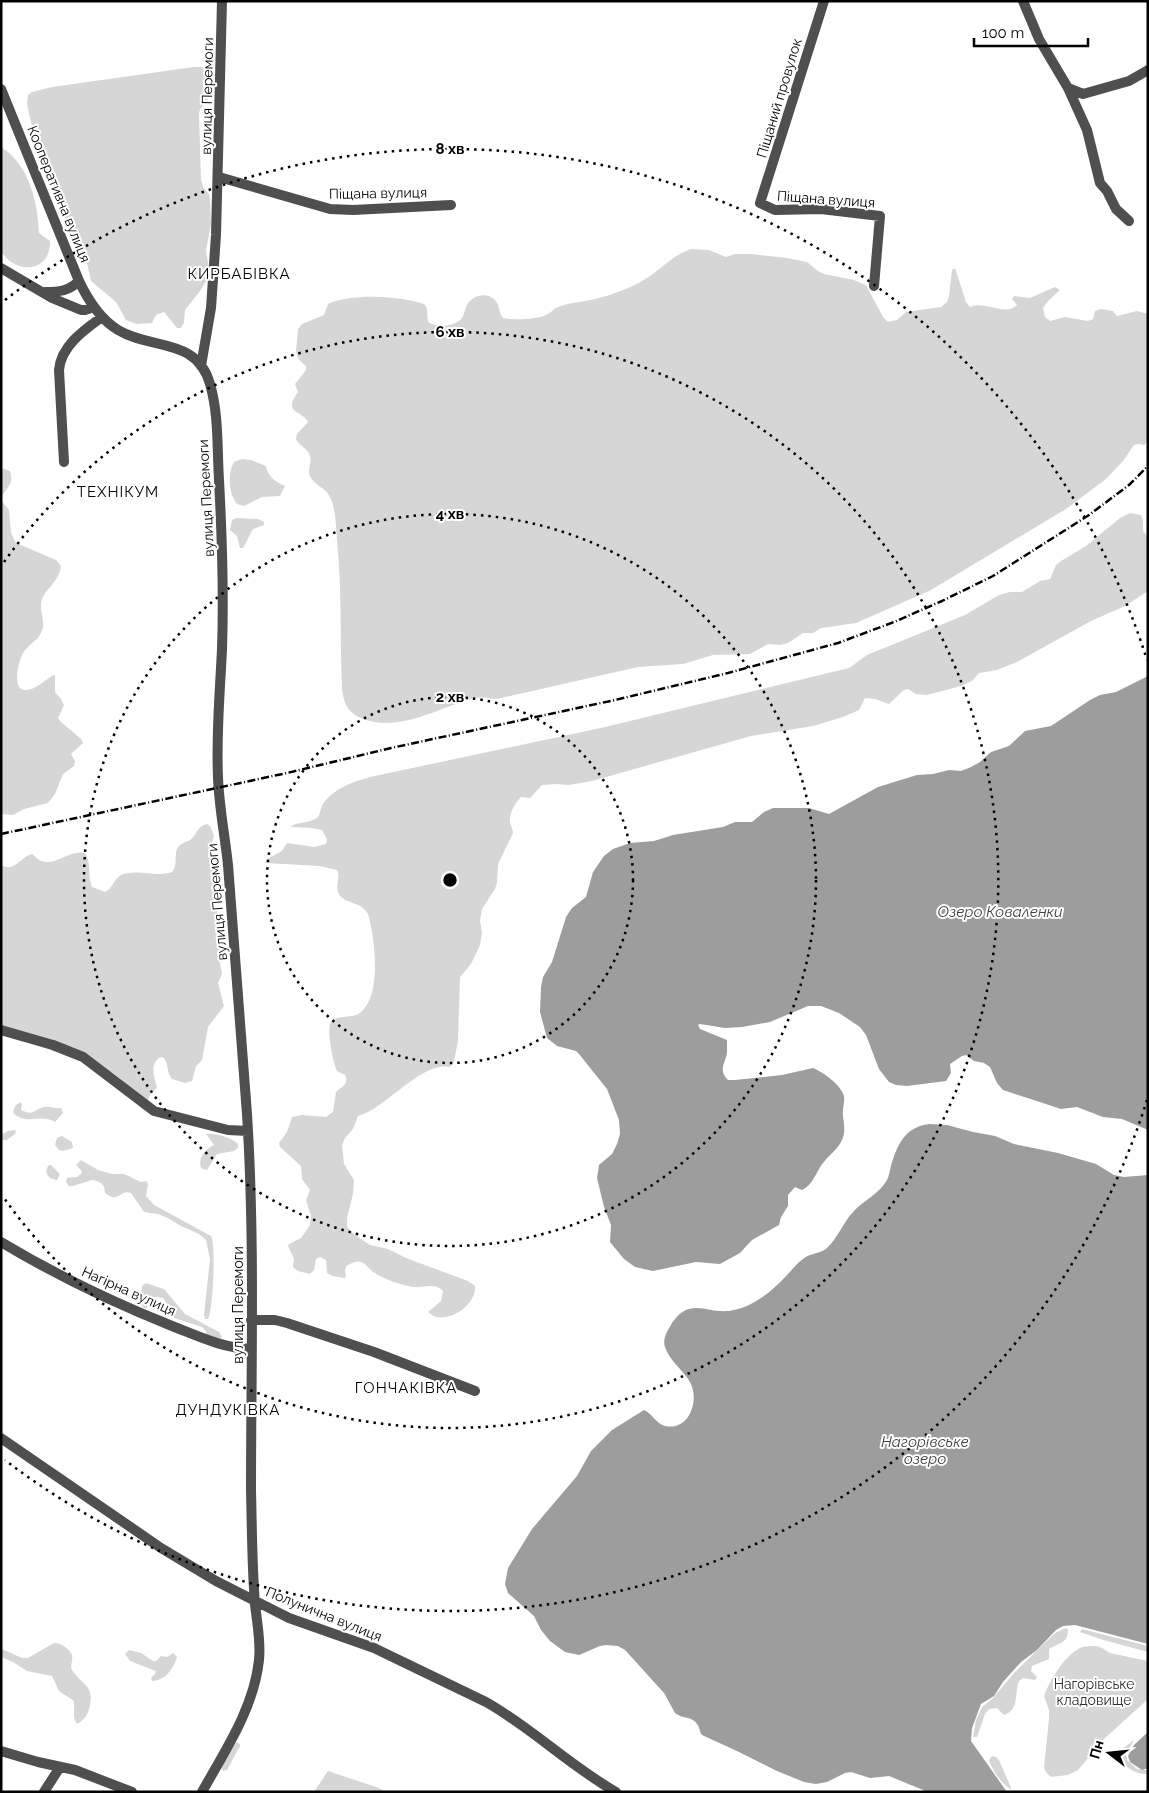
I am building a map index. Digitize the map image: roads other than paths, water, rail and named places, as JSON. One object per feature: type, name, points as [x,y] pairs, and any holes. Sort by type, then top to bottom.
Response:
[{"type":"street","name":"вулиця Перемоги","points":[[202,1792],[240,1723],[254,1682],[260,1648],[255,1601],[252,1523],[252,1243],[248,1131],[229,885],[218,781],[217,744],[222,645],[223,572],[218,456],[213,397],[209,381],[201,366],[211,308],[219,177],[222,1]]},
{"type":"street","name":"Піщаний провулок","points":[[760,204],[824,1]]},
{"type":"street","points":[[1023,1],[1039,39],[1068,88],[1090,137],[1100,183],[1111,196],[1116,209],[1129,221]]},
{"type":"street","points":[[1068,88],[1083,94],[1129,81],[1148,70]]},
{"type":"street","name":"Кооперативна вулиця","points":[[1,89],[79,281],[94,307],[116,329],[132,337],[181,350],[194,358],[201,366]]},
{"type":"street","name":"Піщана вулиця","points":[[219,177],[330,210],[452,205]]},
{"type":"street","name":"Піщана вулиця","points":[[760,204],[776,210],[821,209],[880,216],[874,286]]},
{"type":"street","points":[[1,268],[42,292],[81,310],[94,307]]},
{"type":"street","points":[[42,292],[58,292],[69,288],[79,281]]},
{"type":"street","points":[[64,462],[60,362],[69,345],[102,317]]},
{"type":"street","points":[[1,1030],[52,1045],[83,1057],[154,1111],[231,1130],[248,1131]]},
{"type":"street","name":"Нагірна вулиця","points":[[1,1242],[64,1278],[131,1309],[221,1346],[251,1349]]},
{"type":"street","points":[[251,1320],[275,1320],[287,1323],[374,1352],[475,1391]]},
{"type":"street","name":"Полунична вулиця","points":[[1,1438],[166,1551],[255,1601],[302,1623],[374,1648],[486,1702],[510,1717],[590,1776],[616,1792]]},
{"type":"street","points":[[1,1750],[38,1762],[90,1775],[132,1792]]},
{"type":"street","points":[[44,1792],[60,1767]]},
{"type":"water","name":"Озеро Коваленки","points":[[1148,676],[1148,1130],[1122,1119],[1103,1117],[1077,1107],[1061,1109],[1003,1090],[997,1083],[990,1067],[984,1063],[974,1061],[966,1055],[950,1064],[951,1073],[946,1081],[907,1086],[896,1085],[889,1082],[879,1069],[866,1035],[860,1027],[839,1013],[821,1006],[808,1006],[770,1022],[742,1027],[725,1028],[700,1024],[698,1025],[700,1029],[727,1040],[727,1053],[723,1073],[728,1080],[782,1075],[813,1068],[831,1079],[844,1096],[843,1139],[823,1163],[809,1185],[802,1190],[795,1187],[788,1195],[788,1206],[781,1217],[779,1225],[752,1240],[740,1253],[720,1264],[696,1262],[653,1271],[635,1267],[624,1259],[610,1242],[611,1225],[604,1207],[597,1178],[599,1165],[612,1154],[617,1144],[620,1134],[619,1120],[607,1089],[579,1054],[576,1051],[557,1046],[547,1038],[540,1012],[543,977],[552,962],[566,917],[572,908],[586,897],[593,872],[604,856],[613,849],[630,843],[654,841],[673,835],[723,827],[735,822],[752,822],[764,812],[773,808],[809,808],[829,814],[878,787],[917,775],[949,770],[961,771],[980,762],[991,752],[1009,746],[1025,731],[1051,726],[1090,700],[1100,695],[1116,692]]},
{"type":"water","name":"Нагорівське озеро","points":[[929,1124],[947,1125],[995,1136],[1014,1144],[1058,1153],[1096,1164],[1114,1175],[1124,1177],[1148,1175],[1148,1644],[1075,1625],[1063,1626],[1056,1630],[1037,1650],[1021,1662],[1003,1682],[994,1696],[981,1704],[972,1728],[971,1741],[1007,1792],[928,1792],[889,1776],[870,1778],[851,1772],[827,1782],[816,1784],[804,1782],[777,1771],[702,1735],[695,1721],[675,1713],[664,1693],[625,1650],[618,1646],[600,1646],[579,1655],[565,1652],[550,1641],[541,1630],[534,1616],[508,1593],[505,1584],[508,1568],[532,1529],[577,1476],[591,1451],[612,1430],[644,1410],[665,1426],[680,1424],[690,1414],[694,1399],[691,1384],[670,1357],[664,1344],[667,1332],[679,1315],[693,1308],[725,1311],[749,1305],[769,1292],[803,1259],[827,1248],[854,1211],[884,1185],[896,1151],[903,1138],[914,1129]]},
{"type":"water","points":[[1148,1732],[1148,1768],[1142,1770],[1130,1762],[1128,1756],[1134,1745]]},
{"type":"railway","points":[[1,834],[615,700],[728,673],[838,643],[894,622],[993,576],[1089,515],[1129,485],[1148,466]]},
{"type":"district","name":"КИРБАБІВКА","points":[[239,274]]},
{"type":"district","name":"ТЕХНІКУМ","points":[[118,492]]},
{"type":"district","name":"ГОНЧАКІВКА","points":[[406,1388]]},
{"type":"district","name":"ДУНДУКІВКА","points":[[228,1410]]},
{"type":"park label","name":"Нагорівське кладовище","points":[[1094,1692]]}]
